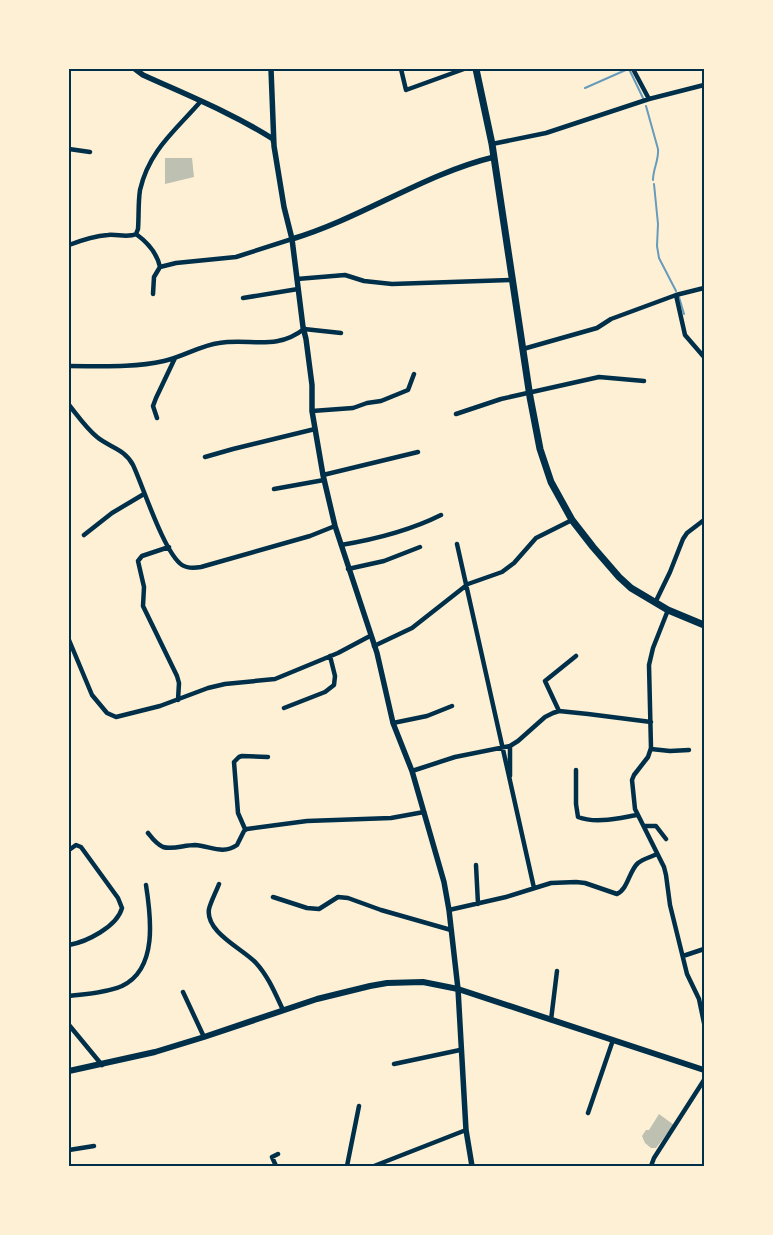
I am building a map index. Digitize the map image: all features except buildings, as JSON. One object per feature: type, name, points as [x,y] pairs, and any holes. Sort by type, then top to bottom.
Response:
[{"type":"main road","points":[[476,69],[492,144],[529,392],[545,466],[557,495],[572,520],[615,573],[631,588],[655,603],[704,625]]},
{"type":"main road","points":[[69,1070],[155,1052],[342,992],[387,983],[432,983],[458,989],[704,1070]]},
{"type":"street","points":[[135,69],[143,75],[256,128],[273,139],[284,207],[292,239],[312,385],[312,411],[335,526],[379,660],[393,723],[412,771],[444,882],[458,989],[466,1130],[472,1166]]},
{"type":"street","points":[[271,69],[274,146]]},
{"type":"street","points":[[401,69],[406,90],[464,69]]},
{"type":"street","points":[[633,69],[649,100]]},
{"type":"street","points":[[492,144],[546,133],[649,100],[704,85]]},
{"type":"street","points":[[136,234],[140,190],[148,166],[160,144],[201,101]]},
{"type":"street","points":[[69,149],[90,152]]},
{"type":"street","points":[[153,294],[154,277],[160,267],[176,262],[236,257],[315,232],[462,166],[494,157]]},
{"type":"street","points":[[69,245],[91,237],[108,234],[131,236],[136,234]]},
{"type":"street","points":[[136,234],[144,240],[154,253],[160,267]]},
{"type":"street","points":[[297,279],[345,275],[364,281],[392,284],[511,280]]},
{"type":"street","points":[[523,349],[597,328],[611,319],[676,295],[704,288]]},
{"type":"street","points":[[243,298],[298,289]]},
{"type":"street","points":[[676,295],[685,335],[704,357]]},
{"type":"street","points":[[69,366],[122,366],[164,361],[221,342],[281,341],[294,336],[304,329],[341,333]]},
{"type":"street","points":[[698,351],[704,348]]},
{"type":"street","points":[[156,418],[154,406],[156,398],[175,358]]},
{"type":"street","points":[[312,411],[353,408],[381,401],[408,390],[414,374]]},
{"type":"street","points":[[456,414],[501,399],[600,377],[644,381]]},
{"type":"street","points":[[69,405],[87,428],[98,438],[116,448],[132,464],[169,547],[182,565],[191,568],[281,544],[335,526]]},
{"type":"street","points":[[206,457],[315,429]]},
{"type":"street","points":[[274,488],[324,478],[418,452]]},
{"type":"street","points":[[84,535],[112,513],[144,494]]},
{"type":"street","points":[[341,545],[406,531],[441,515]]},
{"type":"street","points":[[374,646],[412,628],[468,584],[502,572],[514,563],[536,538],[572,520]]},
{"type":"street","points":[[655,603],[683,539],[687,533],[704,520]]},
{"type":"street","points":[[457,544],[534,888]]},
{"type":"street","points":[[169,547],[142,556],[138,561],[144,588],[143,606],[177,676],[179,683],[178,700]]},
{"type":"street","points":[[348,569],[384,561],[420,547]]},
{"type":"street","points":[[668,610],[653,648],[649,665],[651,749],[648,757],[632,780],[635,809],[666,875],[670,905],[687,974],[699,999],[704,1022]]},
{"type":"street","points":[[69,640],[92,695],[99,705],[116,717],[178,700],[208,688],[225,684],[275,679],[330,656],[370,636]]},
{"type":"street","points":[[284,708],[325,692],[334,685],[335,676],[330,656]]},
{"type":"street","points":[[559,712],[545,681],[576,656]]},
{"type":"street","points":[[393,723],[427,716],[452,706]]},
{"type":"street","points":[[412,771],[455,757],[510,746],[545,717],[559,712],[651,722]]},
{"type":"street","points":[[510,746],[510,776]]},
{"type":"street","points":[[651,749],[689,750]]},
{"type":"street","points":[[245,829],[238,813],[234,762],[242,756],[268,757]]},
{"type":"street","points":[[576,770],[578,818],[606,820],[638,815]]},
{"type":"street","points":[[245,829],[307,821],[391,818],[424,812]]},
{"type":"street","points":[[644,826],[656,826],[666,839]]},
{"type":"street","points":[[148,833],[163,847],[196,845],[210,849],[226,849],[237,845],[245,829]]},
{"type":"street","points":[[69,850],[76,845],[81,847],[118,898],[122,908],[119,916],[97,934],[82,942],[69,945]]},
{"type":"street","points":[[449,910],[506,898],[551,883],[585,883],[617,894],[623,889],[639,862],[657,854]]},
{"type":"street","points":[[476,866],[478,904]]},
{"type":"street","points":[[219,884],[209,909],[212,923],[218,932],[257,963],[270,981],[283,1010]]},
{"type":"street","points":[[69,996],[103,992],[122,986],[137,975],[147,953],[150,935],[151,917],[146,885]]},
{"type":"street","points":[[273,896],[306,908],[319,909],[338,897],[348,898],[381,910],[451,930]]},
{"type":"street","points":[[683,956],[704,949]]},
{"type":"street","points":[[551,1020],[557,971]]},
{"type":"street","points":[[183,992],[204,1037]]},
{"type":"street","points":[[69,1024],[102,1064]]},
{"type":"street","points":[[588,1113],[614,1040]]},
{"type":"street","points":[[394,1064],[460,1050]]},
{"type":"street","points":[[651,1166],[654,1158],[704,1080]]},
{"type":"street","points":[[348,1166],[359,1106]]},
{"type":"street","points":[[374,1166],[466,1130]]},
{"type":"street","points":[[69,1150],[94,1146]]},
{"type":"street","points":[[276,1166],[272,1157],[278,1154]]},
{"type":"waterway","points":[[585,88],[628,69]]},
{"type":"waterway","points":[[629,69],[643,98]]},
{"type":"waterway","points":[[646,106],[658,149],[653,180]]},
{"type":"waterway","points":[[654,184],[659,258],[676,291]]},
{"type":"waterway","points":[[679,297],[684,314]]}]
